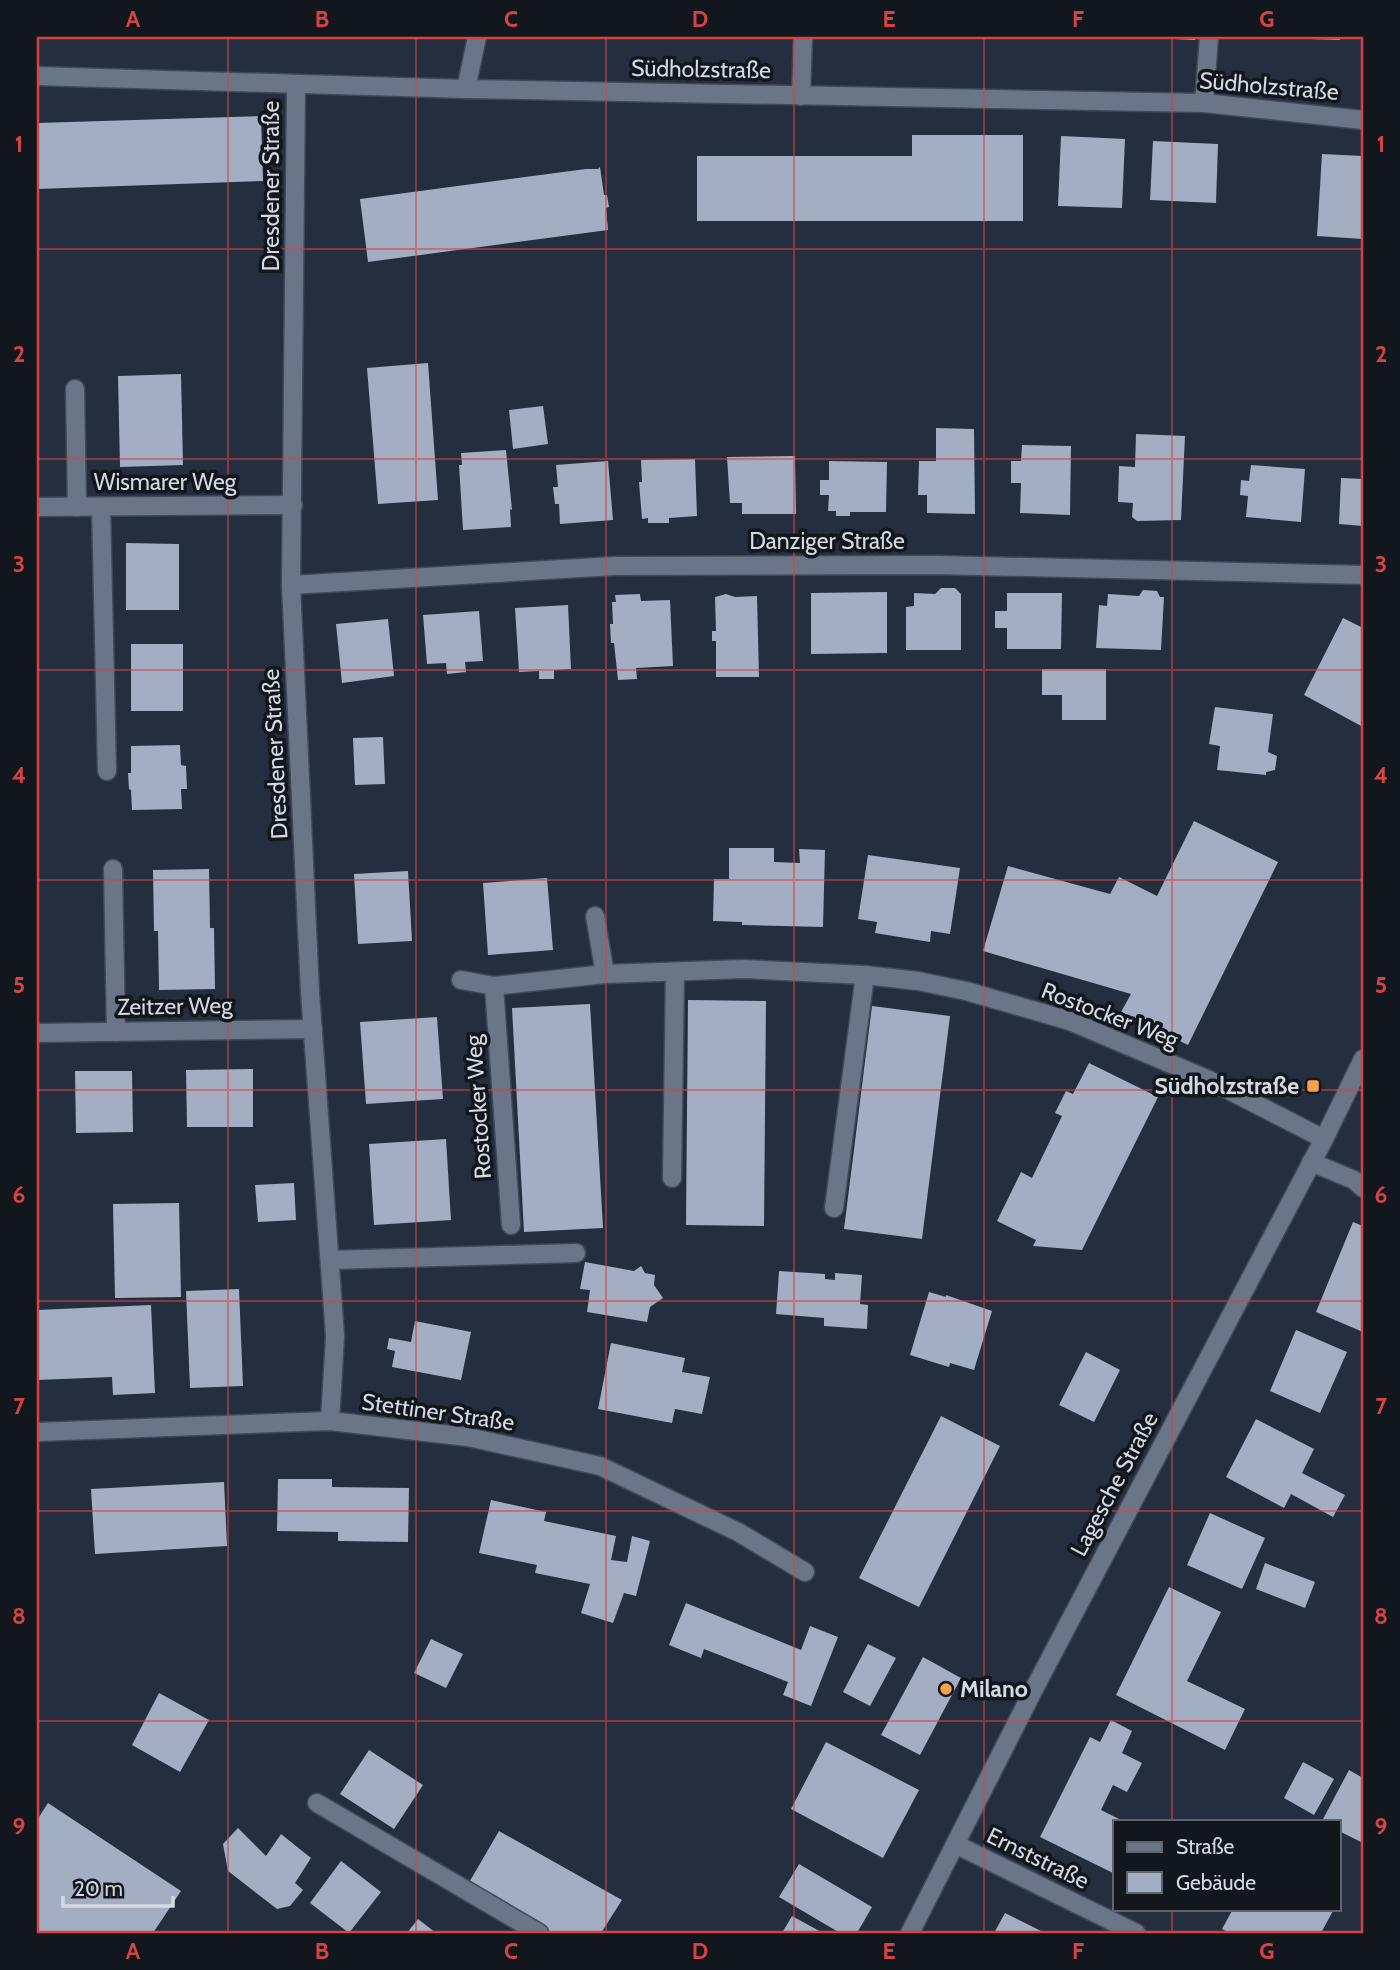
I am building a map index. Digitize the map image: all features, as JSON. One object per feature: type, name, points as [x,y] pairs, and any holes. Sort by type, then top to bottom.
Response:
[{"type":"street","points":[[466,89],[477,37]]},
{"type":"street","points":[[801,96],[803,37]]},
{"type":"street","points":[[1203,103],[1209,37]]},
{"type":"street","name":"Südholzstraße","points":[[37,76],[466,89],[1203,103],[1363,120]]},
{"type":"street","name":"Dresdener Straße","points":[[296,85],[292,585],[310,992],[335,1336],[330,1421]]},
{"type":"street","points":[[75,389],[77,507]]},
{"type":"street","name":"Wismarer Weg","points":[[37,507],[293,505]]},
{"type":"street","points":[[101,507],[107,771]]},
{"type":"street","name":"Danziger Straße","points":[[292,585],[627,566],[937,565],[1363,575]]},
{"type":"street","points":[[113,869],[116,1032]]},
{"type":"street","points":[[595,916],[605,974]]},
{"type":"street","name":"Rostocker Weg","points":[[461,981],[494,986],[605,974],[744,969],[865,975],[918,981],[966,991],[1070,1021],[1209,1080],[1324,1139]]},
{"type":"street","points":[[672,1178],[675,972]]},
{"type":"street","points":[[834,1208],[865,975]]},
{"type":"street","name":"Rostocker Weg","points":[[494,986],[511,1225]]},
{"type":"street","name":"Zeitzer Weg","points":[[37,1033],[313,1029]]},
{"type":"street","name":"Lagesche Straße","points":[[911,1933],[1034,1689],[1324,1139],[1363,1059]]},
{"type":"street","points":[[1311,1162],[1354,1180],[1363,1188]]},
{"type":"street","points":[[330,1260],[576,1253]]},
{"type":"street","name":"Stettiner Straße","points":[[37,1432],[330,1421],[468,1437],[600,1466],[738,1532],[804,1572]]},
{"type":"street","points":[[317,1803],[538,1933]]},
{"type":"street","name":"Ernststraße","points":[[957,1845],[1136,1933]]},
{"type":"building","points":[[1175,37],[1196,37],[1195,40]]},
{"type":"building","points":[[1340,37],[1340,40],[1310,39]]},
{"type":"building","points":[[261,116],[263,181],[37,189],[37,123]]},
{"type":"building","points":[[912,135],[1023,135],[1023,221],[697,221],[697,156],[912,156]]},
{"type":"building","points":[[1061,136],[1125,139],[1122,208],[1058,206]]},
{"type":"building","points":[[1153,141],[1218,144],[1216,203],[1150,200]]},
{"type":"building","points":[[1322,154],[1363,156],[1363,239],[1317,236]]},
{"type":"building","points":[[600,167],[604,195],[607,195],[609,207],[606,208],[608,230],[368,262],[360,199]]},
{"type":"building","points":[[428,363],[438,500],[378,504],[367,368]]},
{"type":"building","points":[[181,374],[183,465],[120,467],[118,376]]},
{"type":"building","points":[[543,406],[548,444],[513,449],[509,410]]},
{"type":"building","points":[[936,428],[974,429],[975,514],[927,513],[927,495],[918,495],[919,461],[936,461]]},
{"type":"building","points":[[1136,434],[1185,436],[1181,520],[1137,521],[1132,517],[1133,503],[1118,502],[1119,466],[1135,467]]},
{"type":"building","points":[[1022,445],[1071,446],[1070,515],[1020,513],[1021,483],[1011,483],[1011,461],[1021,461]]},
{"type":"building","points":[[506,450],[511,527],[463,530],[459,465],[462,465],[461,453]]},
{"type":"building","points":[[795,456],[796,514],[742,514],[742,503],[730,503],[727,457]]},
{"type":"building","points":[[695,459],[697,516],[669,518],[669,523],[648,523],[648,518],[642,519],[639,482],[642,482],[641,460]]},
{"type":"building","points":[[608,461],[613,520],[560,524],[559,504],[555,504],[553,487],[558,487],[556,465]]},
{"type":"building","points":[[829,461],[887,462],[886,512],[850,512],[850,516],[836,516],[836,511],[828,511],[829,495],[820,495],[820,480],[829,480]]},
{"type":"building","points":[[1251,465],[1305,469],[1301,522],[1246,517],[1248,496],[1240,495],[1241,480],[1249,481]]},
{"type":"building","points":[[1341,478],[1363,479],[1363,526],[1339,524]]},
{"type":"building","points":[[126,543],[179,544],[179,610],[126,610]]},
{"type":"building","points":[[941,588],[955,588],[961,594],[961,650],[906,650],[906,607],[914,606],[914,593],[935,594]]},
{"type":"building","points":[[1143,590],[1157,591],[1160,597],[1164,597],[1161,650],[1096,648],[1099,605],[1107,606],[1108,594],[1139,596]]},
{"type":"building","points":[[887,592],[887,653],[811,654],[811,593]]},
{"type":"building","points":[[1007,593],[1062,593],[1061,649],[1007,649],[1007,628],[995,628],[995,611],[1007,611]]},
{"type":"building","points":[[640,594],[641,601],[670,600],[673,666],[636,668],[637,679],[618,680],[614,643],[611,643],[612,602],[616,602],[615,595]]},
{"type":"building","points":[[726,594],[735,597],[757,596],[759,677],[716,677],[716,641],[712,641],[712,631],[716,631],[715,597]]},
{"type":"building","points":[[568,605],[571,669],[554,670],[554,679],[539,679],[539,671],[519,672],[515,608]]},
{"type":"building","points":[[479,611],[483,661],[465,662],[466,672],[447,674],[446,663],[427,664],[423,615]]},
{"type":"building","points":[[1343,618],[1363,628],[1363,727],[1304,695]]},
{"type":"building","points":[[388,619],[394,676],[342,683],[336,624]]},
{"type":"building","points":[[131,644],[183,644],[183,711],[131,711]]},
{"type":"building","points":[[1042,669],[1106,669],[1106,720],[1062,720],[1062,695],[1042,695]]},
{"type":"building","points":[[1215,707],[1273,714],[1268,752],[1277,756],[1275,770],[1266,772],[1266,775],[1217,770],[1220,746],[1209,744]]},
{"type":"building","points":[[383,737],[385,784],[355,785],[353,738]]},
{"type":"building","points":[[180,745],[181,765],[186,766],[187,789],[181,789],[182,809],[132,810],[128,773],[131,773],[131,746]]},
{"type":"building","points":[[1194,821],[1278,862],[1188,1045],[1121,1012],[1131,994],[983,951],[1008,866],[1110,894],[1119,877],[1157,896]]},
{"type":"building","points":[[729,848],[774,848],[774,862],[800,863],[799,849],[825,850],[823,927],[742,925],[742,922],[713,921],[714,879],[729,879]]},
{"type":"building","points":[[868,855],[960,868],[950,934],[931,931],[930,942],[875,933],[877,922],[858,919]]},
{"type":"building","points":[[209,869],[215,989],[159,990],[153,870]]},
{"type":"building","points":[[408,871],[412,941],[358,944],[354,874]]},
{"type":"building","points":[[547,878],[553,950],[488,955],[483,883]]},
{"type":"building","points":[[688,1000],[766,1001],[764,1226],[686,1225]]},
{"type":"building","points":[[590,1004],[603,1228],[524,1232],[512,1008]]},
{"type":"building","points":[[872,1006],[950,1016],[922,1239],[844,1229]]},
{"type":"building","points":[[437,1017],[443,1099],[366,1104],[360,1022]]},
{"type":"building","points":[[1089,1063],[1158,1097],[1082,1250],[1033,1246],[1036,1240],[997,1221],[1021,1172],[1032,1178],[1062,1116],[1055,1113],[1066,1091],[1073,1094]]},
{"type":"building","points":[[253,1069],[253,1127],[187,1127],[186,1070]]},
{"type":"building","points":[[75,1071],[132,1071],[133,1132],[76,1133]]},
{"type":"building","points":[[446,1139],[451,1220],[374,1225],[369,1144]]},
{"type":"building","points":[[294,1183],[296,1220],[258,1222],[255,1185]]},
{"type":"building","points":[[179,1203],[181,1297],[115,1298],[113,1204]]},
{"type":"building","points":[[1353,1222],[1363,1226],[1363,1332],[1316,1312]]},
{"type":"building","points":[[585,1262],[634,1271],[641,1266],[645,1273],[655,1275],[654,1285],[663,1298],[650,1307],[647,1322],[587,1312],[590,1290],[580,1289]]},
{"type":"building","points":[[779,1271],[825,1274],[825,1279],[835,1280],[835,1273],[862,1275],[860,1304],[868,1305],[867,1329],[824,1326],[824,1318],[776,1314]]},
{"type":"building","points":[[239,1289],[243,1386],[190,1388],[186,1291]]},
{"type":"building","points":[[929,1292],[992,1311],[974,1370],[950,1363],[949,1367],[910,1355]]},
{"type":"building","points":[[151,1305],[155,1393],[113,1395],[112,1377],[37,1380],[37,1310]]},
{"type":"building","points":[[415,1321],[471,1332],[461,1380],[392,1367],[395,1351],[387,1349],[389,1338],[411,1342]]},
{"type":"building","points":[[1296,1330],[1347,1352],[1320,1413],[1270,1391]]},
{"type":"building","points":[[611,1343],[685,1358],[682,1372],[710,1377],[702,1414],[675,1409],[672,1423],[598,1409]]},
{"type":"building","points":[[1086,1352],[1120,1370],[1094,1422],[1059,1405]]},
{"type":"building","points":[[941,1416],[1000,1446],[919,1607],[859,1578]]},
{"type":"building","points":[[1256,1419],[1314,1449],[1302,1473],[1345,1495],[1333,1517],[1291,1494],[1284,1508],[1226,1477]]},
{"type":"building","points":[[278,1479],[332,1479],[332,1487],[409,1488],[408,1542],[338,1541],[338,1532],[277,1531]]},
{"type":"building","points":[[224,1482],[227,1546],[95,1554],[91,1489]]},
{"type":"building","points":[[491,1500],[546,1512],[544,1521],[616,1536],[611,1560],[627,1562],[632,1536],[650,1541],[636,1596],[624,1593],[613,1623],[581,1613],[590,1584],[535,1573],[537,1565],[479,1553]]},
{"type":"building","points":[[1210,1513],[1265,1538],[1242,1589],[1187,1565]]},
{"type":"building","points":[[1265,1563],[1315,1582],[1305,1608],[1256,1589]]},
{"type":"building","points":[[1169,1587],[1221,1612],[1187,1681],[1245,1709],[1225,1750],[1116,1695]]},
{"type":"building","points":[[686,1603],[801,1650],[810,1626],[838,1637],[811,1706],[783,1695],[788,1682],[704,1649],[701,1658],[669,1645]]},
{"type":"building","points":[[431,1639],[463,1654],[446,1688],[414,1673]]},
{"type":"building","points":[[868,1644],[896,1658],[870,1706],[843,1692]]},
{"type":"building","points":[[923,1657],[961,1678],[920,1755],[881,1735]]},
{"type":"building","points":[[159,1693],[209,1720],[180,1772],[132,1745]]},
{"type":"building","points":[[1111,1720],[1132,1731],[1122,1753],[1142,1763],[1127,1792],[1113,1785],[1101,1810],[1121,1820],[1113,1820],[1113,1873],[1040,1837],[1090,1737],[1100,1742]]},
{"type":"building","points":[[826,1742],[919,1790],[883,1858],[791,1809]]},
{"type":"building","points":[[369,1750],[423,1785],[394,1829],[340,1794]]},
{"type":"building","points":[[1303,1762],[1334,1779],[1314,1815],[1284,1798]]},
{"type":"building","points":[[1349,1770],[1363,1778],[1363,1843],[1340,1832],[1340,1820],[1323,1820]]},
{"type":"building","points":[[48,1803],[181,1891],[153,1933],[37,1933],[37,1820]]},
{"type":"building","points":[[238,1828],[266,1856],[281,1834],[311,1858],[295,1883],[303,1890],[290,1906],[277,1909],[228,1871],[223,1844]]},
{"type":"building","points":[[499,1831],[622,1900],[601,1933],[546,1933],[467,1886]]},
{"type":"building","points":[[341,1861],[381,1892],[349,1933],[310,1903]]},
{"type":"building","points":[[799,1864],[872,1907],[857,1933],[840,1933],[779,1897]]},
{"type":"building","points":[[1232,1910],[1333,1910],[1321,1933],[1230,1933],[1222,1929]]},
{"type":"building","points":[[1005,1913],[1045,1933],[994,1933]]},
{"type":"building","points":[[792,1916],[823,1933],[782,1933]]},
{"type":"building","points":[[418,1919],[436,1933],[407,1933]]},
{"type":"place","name":"Südholzstraße","points":[[1313,1086]]},
{"type":"place","name":"Milano","points":[[946,1689]]}]
